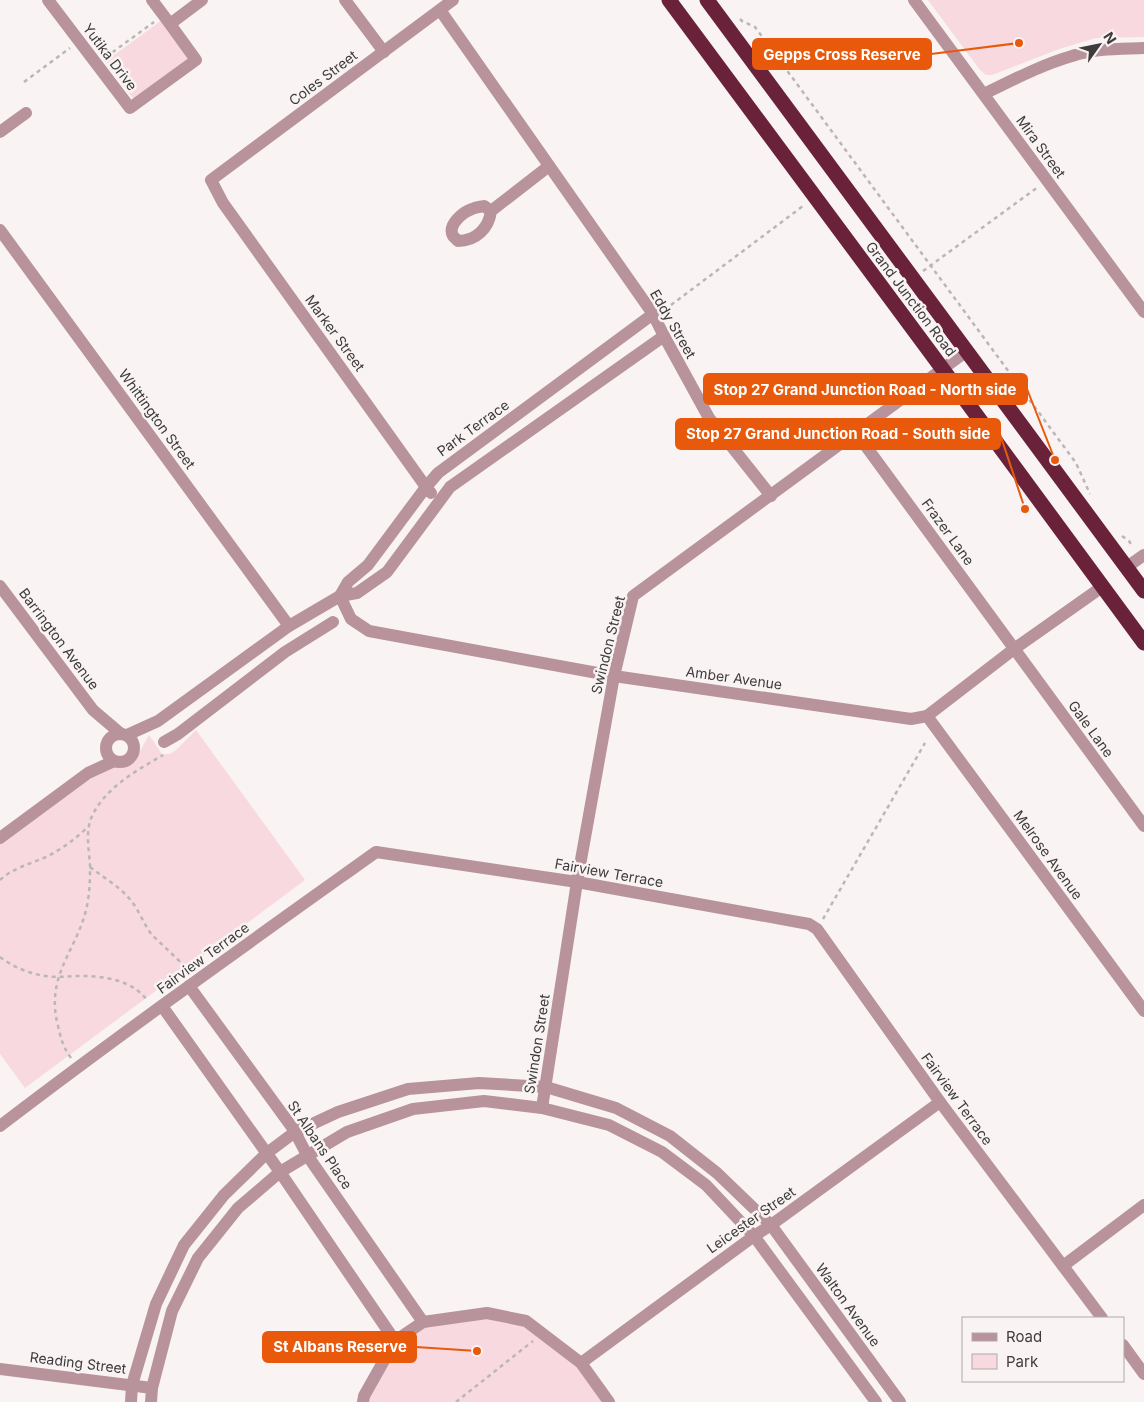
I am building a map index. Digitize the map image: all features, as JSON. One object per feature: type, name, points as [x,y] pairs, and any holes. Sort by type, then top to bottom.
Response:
[{"type":"highway","name":"Grand Junction Road","points":[[669,0],[1144,643]]},
{"type":"highway","name":"Grand Junction Road","points":[[707,0],[1144,591]]},
{"type":"street","name":"Yutika Drive","points":[[48,0],[130,108],[196,60],[167,20]]},
{"type":"street","points":[[152,0],[167,20],[202,0]]},
{"type":"street","points":[[345,0],[384,52]]},
{"type":"street","name":"Coles Street","points":[[211,180],[453,0]]},
{"type":"street","name":"Mira Street","points":[[914,0],[1144,312]]},
{"type":"street","name":"Eddy Street","points":[[440,10],[653,314],[709,418],[771,496]]},
{"type":"street","points":[[984,94],[1036,69],[1073,55],[1098,50],[1144,48]]},
{"type":"street","points":[[0,132],[26,113]]},
{"type":"street","points":[[491,211],[549,166]]},
{"type":"street","name":"Marker Street","points":[[211,180],[223,203],[426,487],[439,500]]},
{"type":"street","name":"Whittington Street","points":[[0,230],[290,626]]},
{"type":"street","name":"Park Terrace","points":[[340,596],[348,582],[368,565],[438,472],[653,314]]},
{"type":"street","name":"Park Terrace","points":[[127,738],[158,720],[290,626],[340,596],[357,592],[387,572],[450,487],[664,336]]},
{"type":"street","name":"Swindon Street","points":[[542,1108],[577,882],[614,676],[632,596],[967,352]]},
{"type":"street","name":"Frazer Lane","points":[[856,434],[1014,649]]},
{"type":"street","points":[[1127,567],[1144,555]]},
{"type":"street","name":"Barrington Avenue","points":[[0,586],[93,710],[127,738]]},
{"type":"street","points":[[927,716],[1014,649],[1102,587]]},
{"type":"street","name":"Amber Avenue","points":[[340,596],[351,618],[369,631],[614,676],[911,719],[927,716]]},
{"type":"street","points":[[164,742],[178,734],[285,652],[333,622]]},
{"type":"street","name":"Gale Lane","points":[[1014,649],[1144,826]]},
{"type":"street","points":[[225,673],[236,689]]},
{"type":"street","name":"Barrington Avenue","points":[[93,710],[109,752]]},
{"type":"street","name":"Melrose Avenue","points":[[927,716],[1144,1011]]},
{"type":"street","points":[[0,838],[88,774],[109,752],[110,737],[127,738],[134,751],[124,761],[109,752]]},
{"type":"street","name":"Fairview Terrace","points":[[0,1126],[158,1008],[376,852],[577,882],[809,924],[816,929],[940,1102],[1101,1317]]},
{"type":"street","name":"St Albans Place","points":[[194,982],[295,1132],[307,1155],[423,1322]]},
{"type":"street","points":[[158,1008],[280,1172],[395,1341]]},
{"type":"street","name":"Walton Avenue","points":[[131,1402],[132,1385],[156,1304],[184,1245],[224,1195],[266,1153],[295,1132],[338,1112],[408,1089],[479,1082],[546,1087],[616,1108],[670,1136],[717,1173],[772,1225],[900,1402]]},
{"type":"street","points":[[151,1402],[152,1388],[172,1311],[198,1258],[238,1208],[280,1172],[347,1132],[413,1109],[484,1101],[542,1108],[609,1125],[662,1152],[706,1185],[754,1236],[876,1402]]},
{"type":"street","name":"Leicester Street","points":[[580,1363],[940,1102]]},
{"type":"street","points":[[1063,1266],[1144,1205]]},
{"type":"street","points":[[363,1402],[364,1396],[395,1341],[423,1322],[487,1313],[526,1321],[580,1363],[609,1402]]},
{"type":"street","points":[[1124,1347],[1144,1374]]},
{"type":"street","name":"Reading Street","points":[[0,1368],[152,1388]]},
{"type":"path","points":[[736,14],[742,21],[755,27],[931,266],[1076,463],[1093,499]]},
{"type":"path","points":[[96,63],[167,20]]},
{"type":"path","points":[[24,82],[80,41]]},
{"type":"path","points":[[914,279],[1047,180]]},
{"type":"path","points":[[671,305],[803,206]]},
{"type":"path","points":[[1122,536],[1132,546]]},
{"type":"path","points":[[78,1067],[64,1048],[58,1024],[55,998],[58,977],[82,924],[88,898],[90,867],[89,826],[91,818],[106,795],[127,778],[170,751],[164,742]]},
{"type":"path","points":[[816,929],[926,743]]},
{"type":"path","points":[[0,880],[16,868],[62,848],[76,839],[89,826]]},
{"type":"path","points":[[90,867],[125,893],[147,929],[194,982]]},
{"type":"path","points":[[0,957],[19,968],[45,976],[94,977],[124,983],[134,988],[158,1008]]},
{"type":"path","points":[[456,1402],[542,1334]]},
{"type":"green space","points":[[928,0],[1144,0],[1144,37],[1096,38],[1059,49],[992,75],[986,75],[980,70]]},
{"type":"green space","points":[[162,20],[190,59],[134,100],[106,61]]},
{"type":"green space","points":[[196,730],[305,880],[25,1088],[0,1054],[0,843],[95,774],[111,766],[125,765],[133,761],[149,735],[162,754],[170,754]]},
{"type":"green space","points":[[487,1313],[526,1321],[581,1363],[609,1402],[363,1402],[382,1362],[423,1322]]},
{"type":"place","name":"Gepps Cross Reserve","points":[[1019,43]]},
{"type":"place","name":"Stop 27 Grand Junction Road - North side","points":[[1055,460]]},
{"type":"place","name":"Stop 27 Grand Junction Road - South side","points":[[1025,509]]},
{"type":"place","name":"St Albans Reserve","points":[[477,1351]]}]
